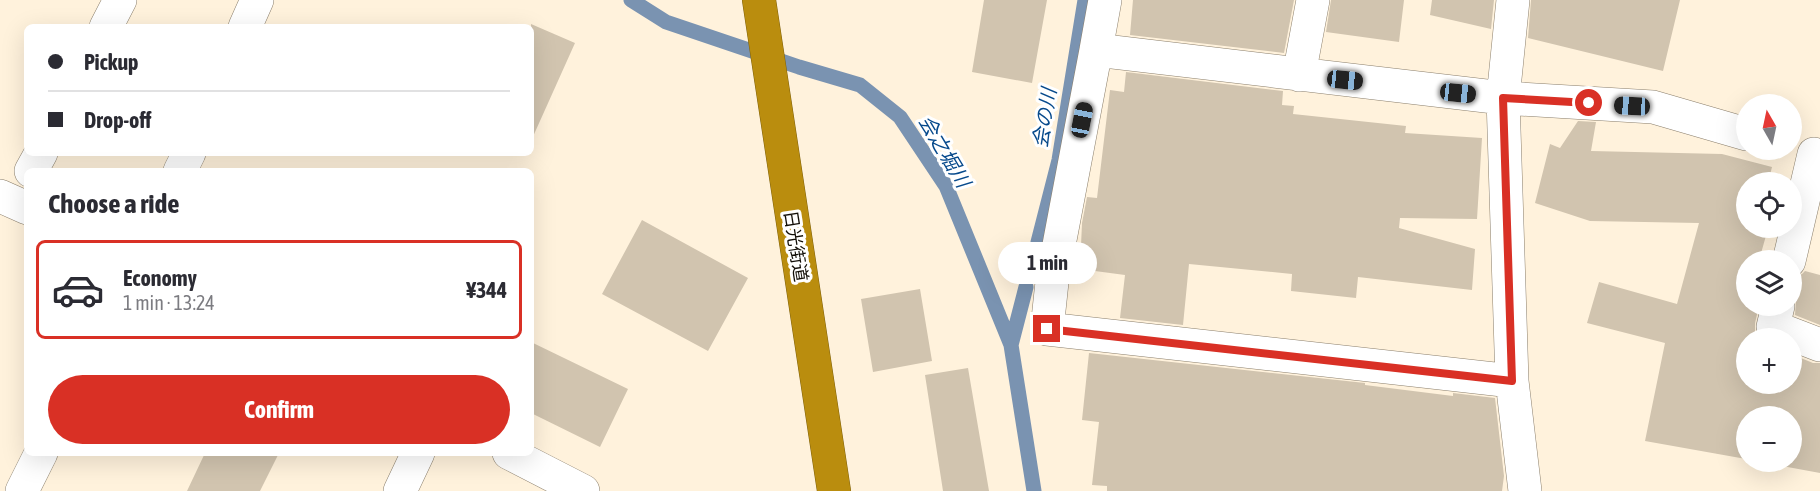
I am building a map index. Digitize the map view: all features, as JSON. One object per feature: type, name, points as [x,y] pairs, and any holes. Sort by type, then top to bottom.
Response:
[{"type":"highway","name":"日光街道","points":[[759,0],[834,491]]},
{"type":"street","points":[[108,24],[120,0]]},
{"type":"street","points":[[246,24],[257,0]]},
{"type":"street","points":[[1105,0],[1052,282],[1047,329],[1512,381]]},
{"type":"street","points":[[1299,75],[1313,0]]},
{"type":"street","points":[[1513,0],[1503,98],[1512,381],[1525,491]]},
{"type":"street","points":[[1095,50],[1503,98],[1653,107],[1736,131]]},
{"type":"street","points":[[1791,250],[1808,152]]},
{"type":"street","points":[[1776,316],[1773,327],[1820,345]]},
{"type":"street","points":[[22,491],[40,456]]},
{"type":"street","points":[[400,491],[417,456]]},
{"type":"street","points":[[515,456],[583,491]]},
{"type":"building","points":[[984,0],[1047,0],[1032,83],[972,72]]},
{"type":"building","points":[[1133,0],[1294,0],[1284,53],[1130,35]]},
{"type":"building","points":[[1331,0],[1404,0],[1399,42],[1326,32]]},
{"type":"building","points":[[1432,0],[1494,0],[1491,29],[1430,15]]},
{"type":"building","points":[[1531,0],[1680,0],[1663,71],[1528,38]]},
{"type":"building","points":[[534,25],[575,43],[534,134]]},
{"type":"building","points":[[1126,72],[1283,91],[1282,105],[1294,106],[1293,114],[1406,126],[1405,133],[1482,138],[1477,219],[1400,218],[1399,228],[1475,249],[1472,290],[1358,277],[1356,298],[1291,291],[1292,274],[1189,264],[1183,325],[1120,318],[1125,275],[1080,269],[1082,223],[1087,197],[1097,198],[1110,90],[1124,92]]},
{"type":"building","points":[[1578,121],[1596,122],[1591,151],[1722,154],[1736,158],[1736,160],[1772,167],[1771,172],[1736,172],[1736,238],[1765,238],[1762,250],[1736,250],[1736,316],[1757,316],[1755,328],[1736,328],[1736,394],[1802,394],[1802,358],[1820,363],[1820,473],[1802,470],[1802,406],[1736,406],[1736,457],[1645,441],[1665,343],[1587,323],[1599,282],[1677,304],[1699,223],[1590,221],[1535,203],[1550,144],[1560,148]]},
{"type":"building","points":[[642,220],[748,278],[708,351],[602,294]]},
{"type":"building","points":[[1805,271],[1820,275],[1820,325],[1798,316],[1802,316],[1802,274]]},
{"type":"building","points":[[920,289],[932,361],[873,372],[861,299]]},
{"type":"building","points":[[534,343],[628,389],[600,447],[534,414]]},
{"type":"building","points":[[1089,353],[1365,383],[1365,385],[1453,396],[1453,393],[1495,398],[1504,476],[1502,491],[1107,491],[1107,486],[1092,485],[1099,422],[1082,420]]},
{"type":"building","points":[[968,368],[989,491],[943,491],[925,375]]},
{"type":"building","points":[[204,456],[278,456],[260,491],[187,491]]},
{"type":"waterway","name":"会之堀川","points":[[631,0],[666,22],[860,85],[900,117],[946,186],[1011,345],[1034,491]]},
{"type":"waterway","name":"会の川","points":[[1038,242],[1059,160],[1085,0]]},
{"type":"waterway","points":[[1011,345],[1026,287]]},
{"type":"route","points":[[1047,329],[1512,381],[1503,98],[1589,103]]}]
